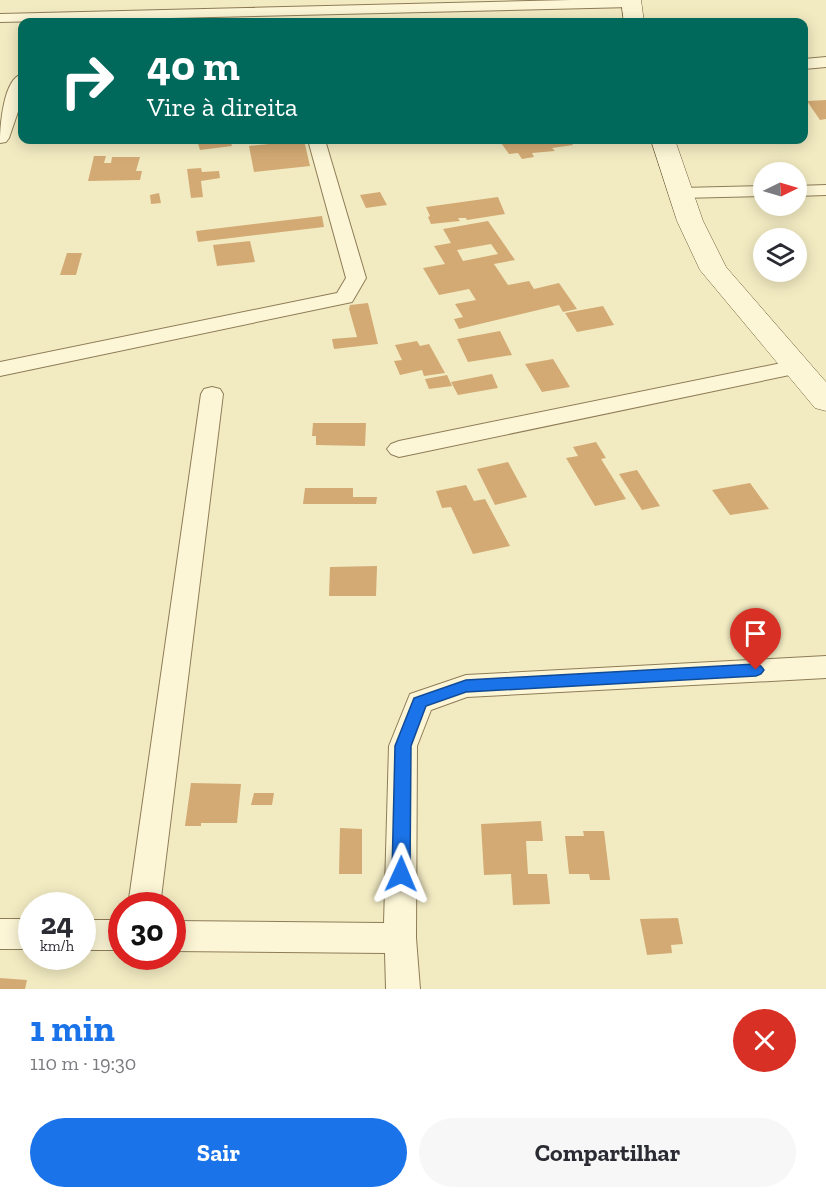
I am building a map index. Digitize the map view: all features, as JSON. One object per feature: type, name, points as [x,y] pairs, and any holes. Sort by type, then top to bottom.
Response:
[{"type":"street","points":[[0,18],[516,3],[632,9]]},
{"type":"street","points":[[808,64],[826,62]]},
{"type":"street","points":[[0,138],[18,90]]},
{"type":"street","points":[[0,369],[345,298],[356,278],[317,144]]},
{"type":"street","points":[[664,144],[690,221],[714,270],[814,383]]},
{"type":"street","points":[[807,191],[826,190]]},
{"type":"street","points":[[681,194],[753,191]]},
{"type":"street","points":[[399,449],[814,383]]},
{"type":"street","points":[[146,892],[212,394]]},
{"type":"street","points":[[403,989],[400,938],[403,746],[420,702],[466,686],[477,685],[826,667]]},
{"type":"street","points":[[0,934],[18,934]]},
{"type":"street","points":[[186,936],[400,938]]},
{"type":"building","points":[[826,100],[826,119],[820,120],[808,101]]},
{"type":"building","points":[[198,144],[231,144],[232,146],[200,150]]},
{"type":"building","points":[[305,144],[310,166],[254,172],[249,146]]},
{"type":"building","points":[[502,144],[573,145],[552,148],[555,151],[532,153],[534,157],[522,159],[518,153],[509,154]]},
{"type":"building","points":[[94,156],[106,156],[104,163],[111,163],[112,157],[140,157],[136,171],[142,171],[140,180],[88,181]]},
{"type":"building","points":[[201,168],[202,172],[219,171],[220,178],[201,181],[203,197],[191,198],[187,169]]},
{"type":"building","points":[[380,192],[387,205],[366,208],[360,195]]},
{"type":"building","points":[[159,193],[161,203],[151,204],[150,195]]},
{"type":"building","points":[[498,197],[505,214],[467,220],[458,218],[460,221],[431,224],[428,217],[430,216],[426,207]]},
{"type":"building","points":[[322,216],[324,227],[198,242],[196,231]]},
{"type":"building","points":[[488,221],[515,260],[494,264],[508,285],[529,281],[534,289],[559,283],[577,309],[563,312],[559,305],[459,329],[454,319],[463,317],[455,304],[476,300],[469,289],[439,295],[423,268],[445,264],[434,246],[451,243],[443,229]],"holes":[[[491,244],[498,254],[463,261],[457,250]]]},
{"type":"building","points":[[250,241],[255,262],[217,266],[213,245]]},
{"type":"building","points":[[67,253],[82,253],[76,275],[60,275]]},
{"type":"building","points":[[368,303],[378,344],[334,349],[332,339],[357,337],[349,309],[350,305]]},
{"type":"building","points":[[603,306],[614,325],[577,332],[565,313]]},
{"type":"building","points":[[500,331],[512,355],[468,362],[457,339]]},
{"type":"building","points":[[417,341],[420,346],[429,344],[445,373],[424,376],[422,370],[400,375],[394,361],[402,360],[395,345]]},
{"type":"building","points":[[553,359],[570,387],[542,392],[525,364]]},
{"type":"building","points":[[492,374],[498,388],[458,395],[451,382]]},
{"type":"building","points":[[447,375],[452,386],[429,389],[425,379]]},
{"type":"building","points":[[313,423],[366,423],[365,446],[316,445],[316,436],[312,436]]},
{"type":"building","points":[[596,442],[606,458],[601,459],[626,499],[595,506],[566,458],[578,456],[573,447]]},
{"type":"building","points":[[508,462],[527,497],[495,505],[477,469]]},
{"type":"building","points":[[637,470],[660,506],[642,510],[619,474]]},
{"type":"building","points":[[750,483],[769,509],[730,515],[712,490]]},
{"type":"building","points":[[466,485],[474,501],[485,499],[510,546],[473,554],[451,507],[442,508],[436,491]]},
{"type":"building","points":[[305,488],[353,488],[353,497],[377,497],[376,504],[303,504]]},
{"type":"building","points":[[377,566],[376,596],[329,596],[330,567]]},
{"type":"building","points":[[191,783],[241,784],[237,823],[201,823],[201,826],[185,826]]},
{"type":"building","points":[[254,793],[274,793],[272,805],[251,805]]},
{"type":"building","points":[[541,821],[543,841],[526,841],[528,874],[547,874],[550,904],[513,905],[511,874],[484,875],[481,824]]},
{"type":"building","points":[[340,828],[362,829],[362,874],[339,874]]},
{"type":"building","points":[[583,831],[604,831],[610,880],[590,880],[589,874],[569,874],[565,836],[584,836]]},
{"type":"building","points":[[678,918],[683,944],[671,945],[672,953],[647,955],[640,919]]},
{"type":"building","points":[[0,978],[27,980],[25,989],[0,989]]},
{"type":"route","points":[[401,874],[403,746],[420,702],[466,686],[522,681],[756,670]]}]
